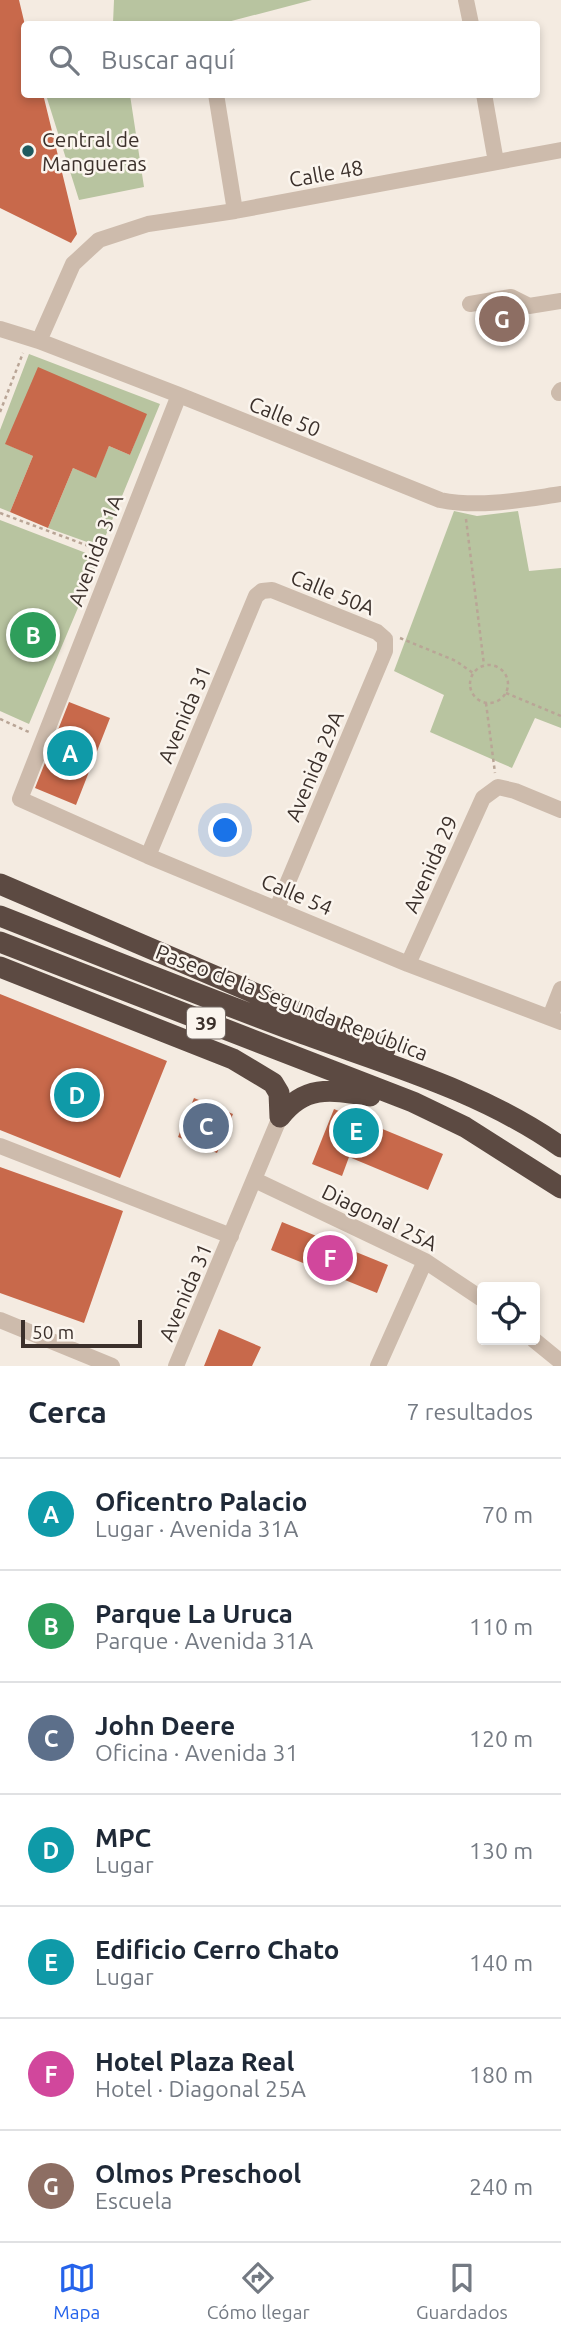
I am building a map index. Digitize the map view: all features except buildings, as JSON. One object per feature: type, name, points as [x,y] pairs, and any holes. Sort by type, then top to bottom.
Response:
[{"type":"highway","points":[[0,884],[376,1044],[476,1098]]},
{"type":"highway","name":"Paseo de la Segunda República","points":[[0,916],[299,1033],[377,1059],[476,1098],[561,1147]]},
{"type":"highway","name":"39","points":[[0,942],[413,1102],[465,1127],[561,1188]]},
{"type":"highway","points":[[0,967],[233,1059],[273,1083],[279,1093],[280,1117]]},
{"type":"highway","points":[[233,1059],[360,1083]]},
{"type":"highway","points":[[280,1117],[292,1101],[316,1092],[349,1092],[413,1102]]},
{"type":"street","points":[[466,0],[470,21]]},
{"type":"street","points":[[217,98],[235,211]]},
{"type":"street","points":[[485,98],[496,162]]},
{"type":"street","name":"Calle 48","points":[[34,340],[73,264],[99,240],[148,224],[235,211],[561,150]]},
{"type":"street","points":[[470,304],[511,297],[530,306],[561,301]]},
{"type":"street","name":"Calle 50","points":[[0,329],[178,395],[440,500],[464,505],[486,505],[561,494]]},
{"type":"street","name":"Avenida 31A","points":[[20,799],[178,395]]},
{"type":"street","name":"Calle 50A","points":[[262,591],[272,590],[377,632],[385,639]]},
{"type":"street","name":"Avenida 31","points":[[148,856],[256,596],[262,591]]},
{"type":"street","name":"Avenida 29A","points":[[277,908],[385,651],[385,639]]},
{"type":"street","points":[[498,787],[516,791],[561,810]]},
{"type":"street","name":"Avenida 29","points":[[408,964],[483,798],[498,787]]},
{"type":"street","name":"Calle 54","points":[[20,799],[148,856],[408,964],[556,1020]]},
{"type":"street","points":[[556,1020],[561,989]]},
{"type":"street","name":"Avenida 31","points":[[176,1366],[280,1117]]},
{"type":"street","points":[[0,1146],[231,1237]]},
{"type":"street","name":"Diagonal 25A","points":[[255,1180],[425,1261],[477,1296]]},
{"type":"street","points":[[378,1366],[425,1261]]},
{"type":"street","points":[[0,1320],[112,1366]]},
{"type":"street","points":[[540,1345],[561,1362]]},
{"type":"path","points":[[0,412],[34,340]]},
{"type":"path","points":[[464,505],[484,665]]},
{"type":"path","points":[[0,513],[115,556]]},
{"type":"path","points":[[385,639],[397,637],[456,661],[473,673]]},
{"type":"path","points":[[484,665],[495,665],[504,672],[509,682],[506,693],[498,701],[485,703],[475,697],[470,685],[473,673],[484,665]]},
{"type":"path","points":[[506,693],[561,716]]},
{"type":"path","points":[[485,703],[498,787]]},
{"type":"path","points":[[0,719],[44,738]]},
{"type":"green space","points":[[114,0],[312,0],[232,21],[113,21]]},
{"type":"green space","points":[[47,98],[130,98],[144,187],[79,200]]},
{"type":"green space","points":[[29,354],[160,404],[101,547],[48,528],[73,468],[95,477],[109,446],[130,455],[146,414],[6,444],[33,456],[10,512],[0,508],[0,430]]},
{"type":"green space","points":[[454,511],[477,516],[518,511],[529,571],[561,568],[561,728],[535,718],[512,768],[430,732],[444,695],[394,671]]},
{"type":"green space","points":[[0,520],[99,558],[29,724],[0,711]]},
{"type":"place","name":"Central de Mangueras","points":[[28,151]]},
{"type":"place","name":"Olmos Preschool","points":[[502,319]]},
{"type":"place","name":"Parque La Uruca","points":[[33,635]]},
{"type":"place","name":"Oficentro Palacio","points":[[70,753]]},
{"type":"place","name":"MPC","points":[[77,1095]]},
{"type":"place","name":"John Deere","points":[[206,1126]]},
{"type":"place","name":"Edificio Cerro Chato","points":[[356,1131]]},
{"type":"place","name":"Hotel Plaza Real","points":[[330,1258]]}]
